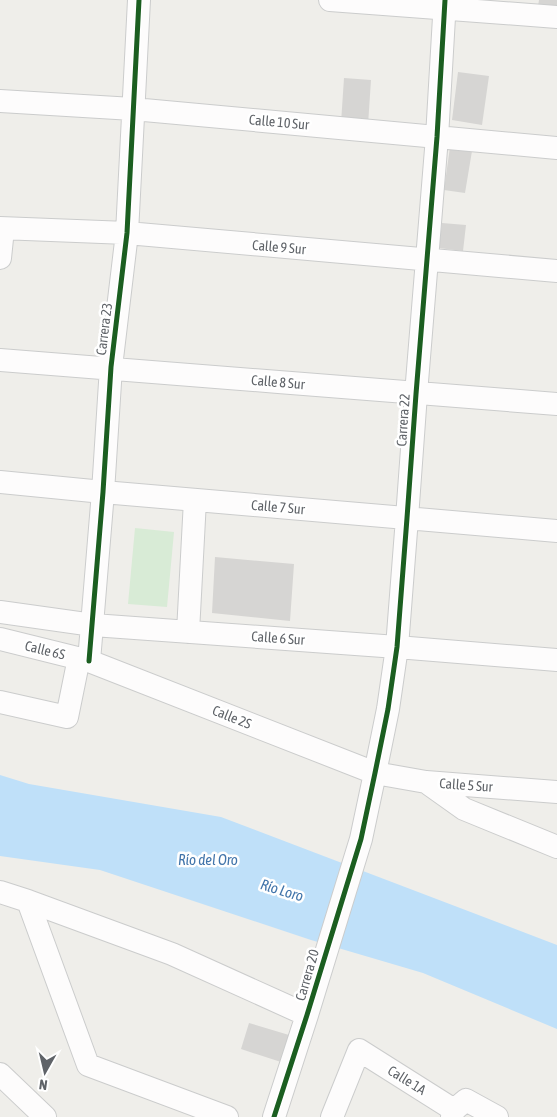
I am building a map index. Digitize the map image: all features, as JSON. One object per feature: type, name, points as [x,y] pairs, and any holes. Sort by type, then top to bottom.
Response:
[{"type":"street","name":"Carrera 23","points":[[0,702],[67,718],[93,625],[110,368],[127,233],[139,0]]},
{"type":"street","points":[[330,0],[445,4],[557,17]]},
{"type":"street","name":"Carrera 22","points":[[360,839],[388,709],[397,647],[428,260],[445,4]]},
{"type":"street","name":"Calle 10 Sur","points":[[0,101],[133,109],[557,148]]},
{"type":"street","points":[[0,258],[1,228]]},
{"type":"street","name":"Calle 9 Sur","points":[[1,228],[127,233],[557,271]]},
{"type":"street","name":"Calle 8 Sur","points":[[0,360],[557,404]]},
{"type":"street","name":"Calle 7 Sur","points":[[0,482],[557,531]]},
{"type":"street","points":[[188,632],[194,500]]},
{"type":"street","name":"Calle 6 Sur","points":[[0,612],[93,625],[557,660]]},
{"type":"street","name":"Calle 6S","points":[[2,645],[84,659]]},
{"type":"street","name":"Calle 2S","points":[[84,659],[375,773]]},
{"type":"street","name":"Calle 5 Sur","points":[[375,773],[426,782],[557,792]]},
{"type":"street","points":[[426,782],[464,810],[557,847]]},
{"type":"street","name":"Carrera 20","points":[[274,1117],[308,1015],[360,839]]},
{"type":"street","points":[[0,892],[172,954],[308,1015]]},
{"type":"street","points":[[28,902],[88,1065],[227,1117]]},
{"type":"street","name":"Calle 1A","points":[[332,1117],[359,1050],[457,1109],[497,1117]]},
{"type":"street","points":[[0,1074],[45,1117]]},
{"type":"green space","points":[[135,528],[174,532],[167,607],[128,604]]},
{"type":"water","name":"Río del Oro","points":[[0,775],[29,784],[221,817],[557,945],[557,1029],[423,973],[311,940],[100,870],[0,856]]},
{"type":"building","points":[[539,0],[557,0],[557,8],[538,6]]},
{"type":"building","points":[[458,72],[489,76],[482,125],[452,120]]},
{"type":"building","points":[[344,78],[371,80],[368,125],[341,123]]},
{"type":"building","points":[[450,147],[472,151],[465,193],[444,190]]},
{"type":"building","points":[[442,223],[466,225],[463,251],[439,248]]},
{"type":"building","points":[[215,557],[294,564],[290,621],[212,613]]},
{"type":"building","points":[[249,1023],[289,1035],[281,1062],[241,1049]]},
{"type":"cycle path","points":[[89,661],[111,367],[127,233],[139,0]]},
{"type":"cycle path","points":[[274,1117],[361,839],[388,709],[397,647],[437,137],[445,0]]},
{"type":"water label","name":"Río Loro","points":[[282,890]]}]
